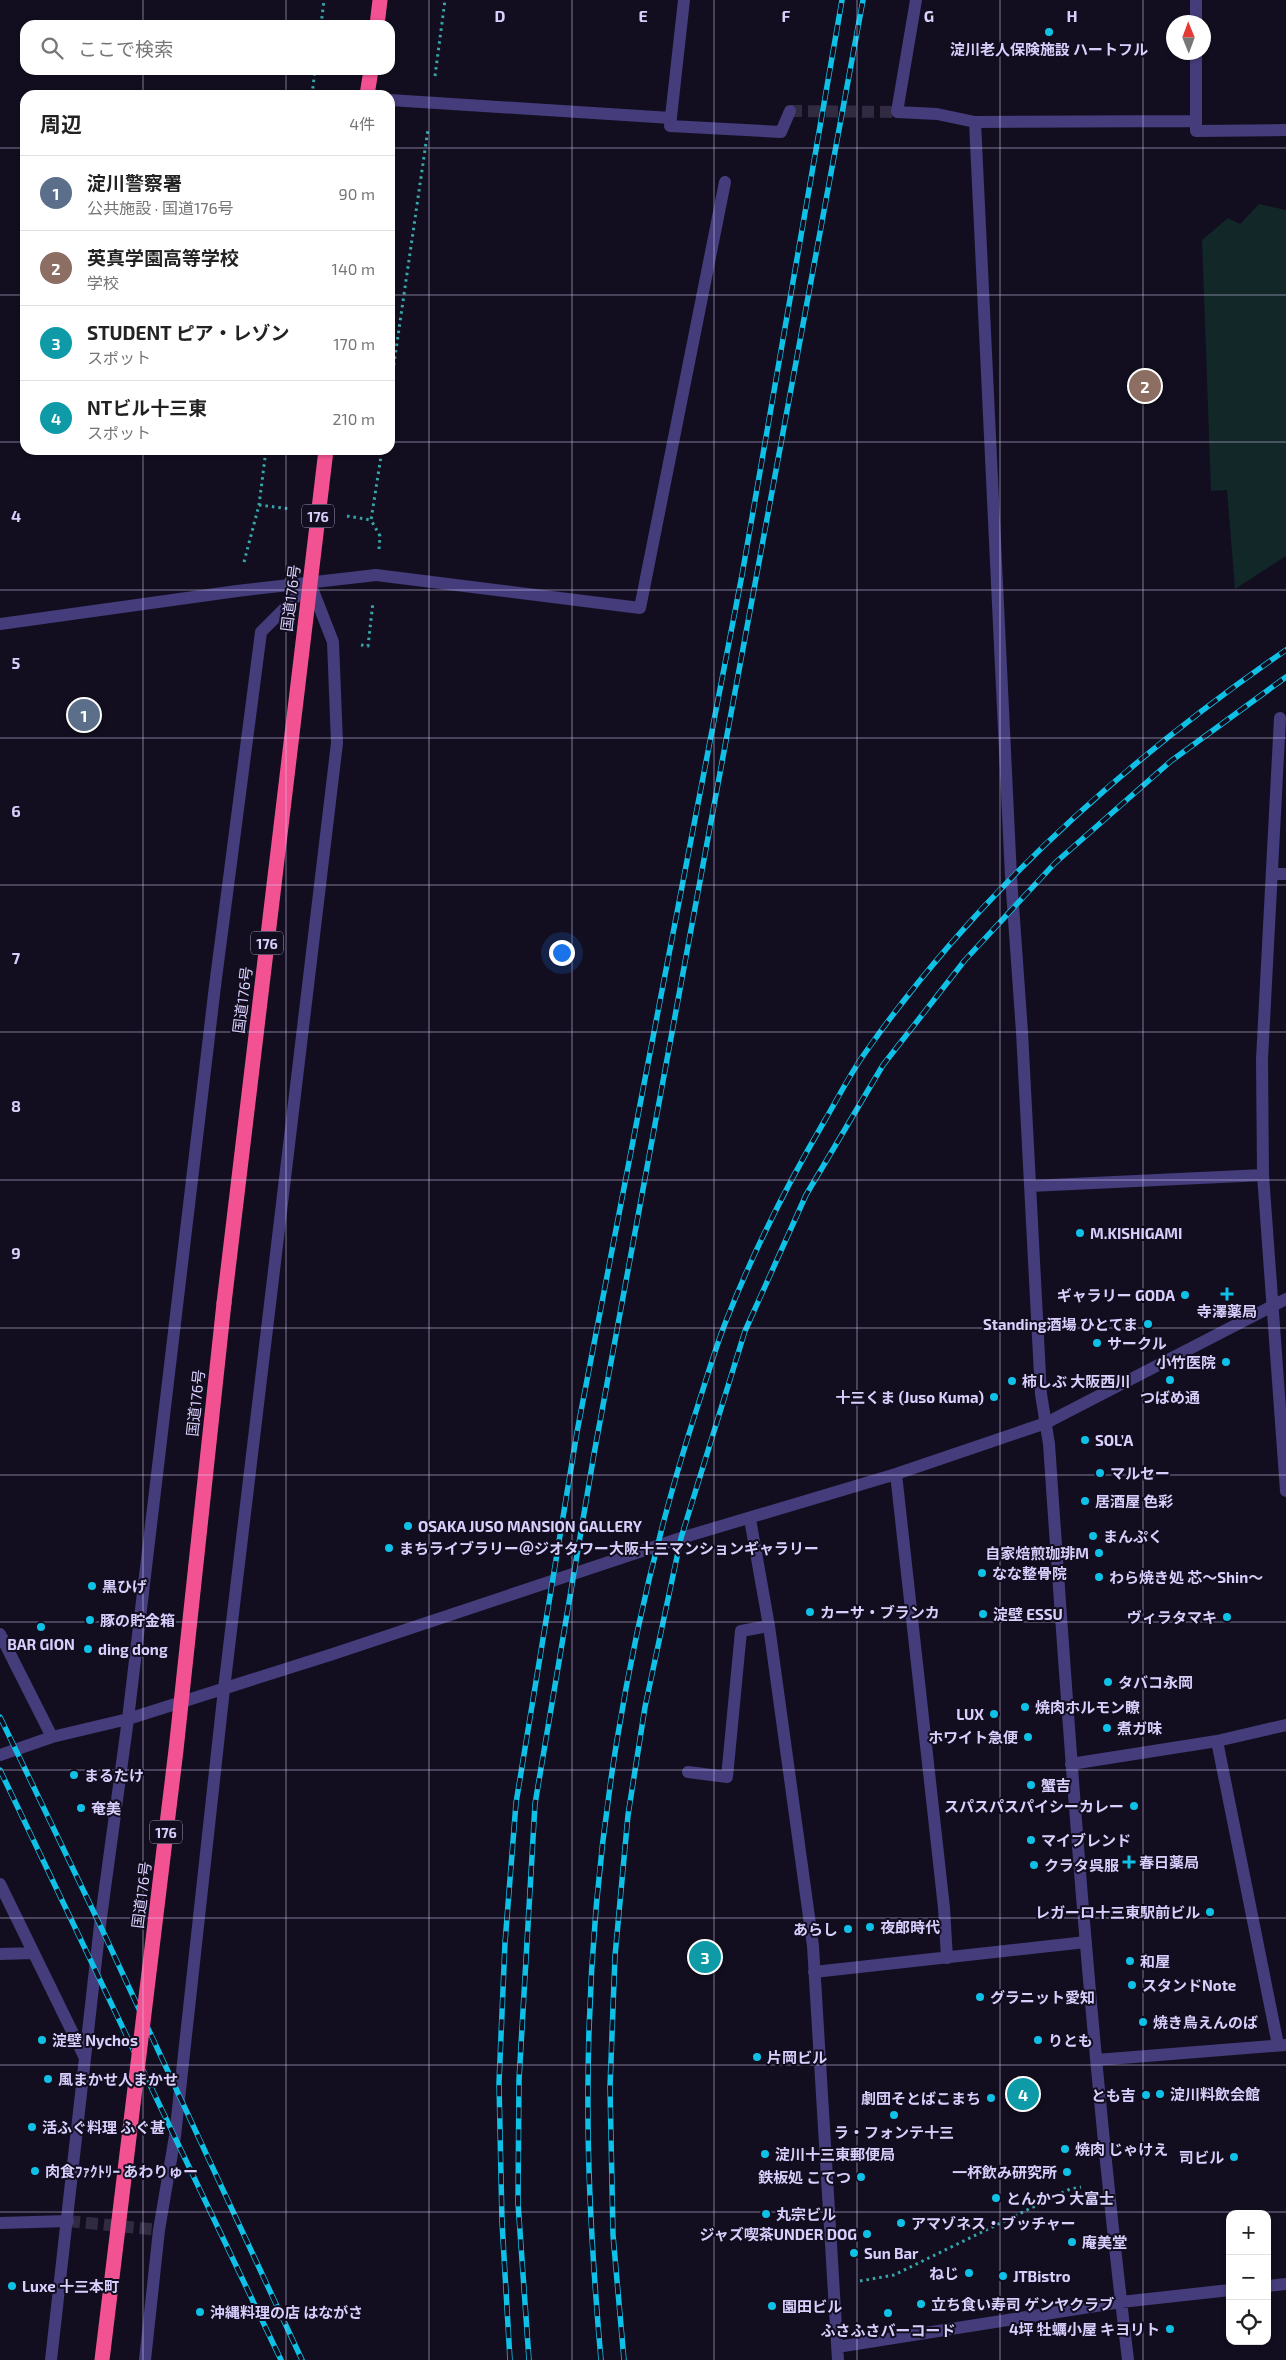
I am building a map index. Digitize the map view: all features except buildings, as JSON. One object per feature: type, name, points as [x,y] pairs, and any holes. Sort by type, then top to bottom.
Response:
[{"type":"highway","points":[[378,20],[380,0]]},
{"type":"highway","points":[[368,90],[370,75]]},
{"type":"highway","name":"国道176号","points":[[102,2360],[176,1750],[224,1303],[325,455]]},
{"type":"street","points":[[684,0],[670,126],[781,132],[790,111]]},
{"type":"street","points":[[916,0],[896,112],[937,114],[975,122],[1196,122]]},
{"type":"street","points":[[1196,0],[1196,15]]},
{"type":"street","points":[[1196,60],[1196,131],[1286,130]]},
{"type":"street","points":[[395,100],[671,118]]},
{"type":"street","points":[[975,122],[1011,877],[1041,1394],[1046,1423],[1071,1764],[1096,2060],[1128,2360]]},
{"type":"street","points":[[0,624],[236,591],[376,575],[640,608],[726,182]]},
{"type":"street","points":[[51,2360],[100,1925],[128,1719],[216,986],[261,632],[310,583]]},
{"type":"street","points":[[145,2360],[159,2230],[175,2136],[224,1689],[337,742],[333,642],[310,583]]},
{"type":"street","points":[[1280,718],[1262,1059],[1263,1175],[1271,1307],[1286,1491]]},
{"type":"street","points":[[1272,874],[1286,874]]},
{"type":"street","points":[[1030,1186],[1263,1175]]},
{"type":"street","points":[[0,1755],[52,1737],[128,1719],[224,1689],[681,1538],[896,1474],[1046,1423],[1286,1299]]},
{"type":"street","points":[[896,1474],[944,1908],[947,1958]]},
{"type":"street","points":[[750,1519],[769,1626],[813,1946],[838,2354],[1121,2302],[1226,2290]]},
{"type":"street","points":[[688,1772],[727,1777],[741,1631],[769,1626]]},
{"type":"street","points":[[0,1634],[52,1737]]},
{"type":"street","points":[[1071,1764],[1217,1741],[1286,1725]]},
{"type":"street","points":[[1096,2060],[1282,2045],[1217,1741]]},
{"type":"street","points":[[0,1884],[85,2058]]},
{"type":"street","points":[[814,1972],[1086,1942]]},
{"type":"street","points":[[0,1954],[34,1953]]},
{"type":"street","points":[[0,2222],[68,2220]]},
{"type":"street","points":[[1271,2286],[1286,2284]]},
{"type":"path","points":[[322,20],[324,0]]},
{"type":"path","points":[[395,357],[432,103],[444,0]]},
{"type":"path","points":[[313,90],[314,75]]},
{"type":"path","points":[[259,505],[265,455]]},
{"type":"path","points":[[380,536],[371,520],[381,455]]},
{"type":"path","points":[[834,2286],[894,2274],[1070,2189],[1109,2182]]},
{"type":"green space","points":[[1259,204],[1286,210],[1286,556],[1235,589],[1227,490],[1211,491],[1202,240],[1228,218],[1240,224]]},
{"type":"tunnel","points":[[790,111],[897,112]]},
{"type":"tunnel","points":[[68,2221],[159,2230]]},
{"type":"railway","points":[[510,2360],[502,2222],[499,2083],[505,1943],[516,1803],[577,1432],[742,575],[842,0]]},
{"type":"railway","points":[[529,2360],[518,2203],[519,2080],[535,1804],[594,1454],[863,0]]},
{"type":"railway","points":[[601,2360],[591,2224],[588,2087],[590,2000],[605,1827],[632,1656],[651,1571],[673,1488],[711,1363],[726,1321],[771,1219],[797,1169],[849,1078],[865,1053],[909,994],[1005,884],[1058,833],[1168,737],[1286,650]]},
{"type":"railway","points":[[624,2360],[613,2235],[610,2087],[615,1956],[628,1815],[645,1707],[681,1538],[745,1331],[806,1195],[883,1065],[965,960],[1055,863],[1171,761],[1286,677]]},
{"type":"railway","points":[[0,1717],[100,1925],[302,2360]]},
{"type":"railway","points":[[0,1770],[281,2360]]},
{"type":"place","name":"淀川老人保険施設 ハートフル","points":[[1049,32]]},
{"type":"place","name":"英真学園高等学校","points":[[1145,386]]},
{"type":"place","name":"淀川警察署","points":[[84,715]]},
{"type":"place","name":"M.KISHIGAMI","points":[[1080,1233]]},
{"type":"place","name":"寺澤薬局","points":[[1227,1294]]},
{"type":"place","name":"ギャラリー GODA","points":[[1185,1295]]},
{"type":"place","name":"Standing酒場 ひとてま","points":[[1148,1324]]},
{"type":"place","name":"サークル","points":[[1097,1343]]},
{"type":"place","name":"小竹医院","points":[[1226,1362]]},
{"type":"place","name":"つばめ通","points":[[1170,1380]]},
{"type":"place","name":"柿しぶ 大阪西川","points":[[1012,1381]]},
{"type":"place","name":"十三くま (Juso Kuma)","points":[[994,1397]]},
{"type":"place","name":"SOL’A","points":[[1085,1440]]},
{"type":"place","name":"マルセー","points":[[1100,1473]]},
{"type":"place","name":"居酒屋 色彩","points":[[1085,1501]]},
{"type":"place","name":"OSAKA JUSO MANSION GALLERY","points":[[408,1526]]},
{"type":"place","name":"まんぷく","points":[[1093,1536]]},
{"type":"place","name":"まちライブラリー＠ジオタワー大阪十三マンションギャラリー","points":[[389,1548]]},
{"type":"place","name":"自家焙煎珈琲M","points":[[1099,1553]]},
{"type":"place","name":"なな整骨院","points":[[982,1573]]},
{"type":"place","name":"わら焼き処 芯〜Shin〜","points":[[1099,1577]]},
{"type":"place","name":"黒ひげ","points":[[92,1586]]},
{"type":"place","name":"カーサ・ブランカ","points":[[810,1612]]},
{"type":"place","name":"淀壁 ESSU","points":[[983,1614]]},
{"type":"place","name":"ヴィラタマキ","points":[[1227,1617]]},
{"type":"place","name":"豚の貯金箱","points":[[90,1620]]},
{"type":"place","name":"BAR GION","points":[[41,1627]]},
{"type":"place","name":"ding dong","points":[[88,1649]]},
{"type":"place","name":"タバコ永岡","points":[[1108,1682]]},
{"type":"place","name":"焼肉ホルモン瞭","points":[[1025,1707]]},
{"type":"place","name":"LUX","points":[[994,1714]]},
{"type":"place","name":"煮ガ味","points":[[1107,1728]]},
{"type":"place","name":"ホワイト急便","points":[[1028,1737]]},
{"type":"place","name":"まるたけ","points":[[74,1775]]},
{"type":"place","name":"蟹吉","points":[[1031,1785]]},
{"type":"place","name":"スパスパスパイシーカレー","points":[[1134,1806]]},
{"type":"place","name":"奄美","points":[[81,1808]]},
{"type":"place","name":"マイブレンド","points":[[1031,1840]]},
{"type":"place","name":"春日薬局","points":[[1129,1862]]},
{"type":"place","name":"クラタ呉服","points":[[1034,1865]]},
{"type":"place","name":"レガーロ十三東駅前ビル","points":[[1210,1912]]},
{"type":"place","name":"夜郎時代","points":[[870,1927]]},
{"type":"place","name":"あらし","points":[[848,1929]]},
{"type":"place","name":"STUDENT ピア・レゾン","points":[[705,1957]]},
{"type":"place","name":"和屋","points":[[1130,1961]]},
{"type":"place","name":"スタンドNote","points":[[1132,1985]]},
{"type":"place","name":"グラニット愛知","points":[[980,1997]]},
{"type":"place","name":"焼き鳥えんのば","points":[[1143,2022]]},
{"type":"place","name":"淀壁 Nychos","points":[[42,2040]]},
{"type":"place","name":"りとも","points":[[1038,2040]]},
{"type":"place","name":"片岡ビル","points":[[757,2057]]},
{"type":"place","name":"風まかせ人まかせ","points":[[48,2079]]},
{"type":"place","name":"NTビル十三東","points":[[1023,2094]]},
{"type":"place","name":"淀川料飲会館","points":[[1160,2094]]},
{"type":"place","name":"とも吉","points":[[1146,2095]]},
{"type":"place","name":"劇団そとばこまち","points":[[991,2098]]},
{"type":"place","name":"ラ・フォンテ十三","points":[[894,2115]]},
{"type":"place","name":"活ふぐ料理 ふぐ甚","points":[[32,2127]]},
{"type":"place","name":"焼肉 じゃけえ","points":[[1065,2149]]},
{"type":"place","name":"淀川十三東郵便局","points":[[765,2154]]},
{"type":"place","name":"司ビル","points":[[1234,2157]]},
{"type":"place","name":"肉食ﾌｧｸﾄﾘｰ あわりゅー","points":[[35,2171]]},
{"type":"place","name":"一杯飲み研究所","points":[[1067,2172]]},
{"type":"place","name":"鉄板処 こてつ","points":[[861,2177]]},
{"type":"place","name":"とんかつ 大富士","points":[[996,2198]]},
{"type":"place","name":"丸宗ビル","points":[[766,2214]]},
{"type":"place","name":"アマゾネス・ブッチャー","points":[[901,2223]]},
{"type":"place","name":"ジャズ喫茶UNDER DOG","points":[[867,2234]]},
{"type":"place","name":"庵美堂","points":[[1072,2242]]},
{"type":"place","name":"Sun Bar","points":[[854,2253]]},
{"type":"place","name":"ねじ","points":[[969,2273]]},
{"type":"place","name":"JTBistro","points":[[1003,2276]]},
{"type":"place","name":"Luxe 十三本町","points":[[12,2286]]},
{"type":"place","name":"立ち食い寿司 ゲンヤクラブ","points":[[921,2304]]},
{"type":"place","name":"園田ビル","points":[[772,2306]]},
{"type":"place","name":"沖縄料理の店 はながさ","points":[[200,2312]]},
{"type":"place","name":"ふさふさバーコード","points":[[888,2313]]},
{"type":"place","name":"4坪 牡蠣小屋 キヨリト","points":[[1170,2329]]}]
